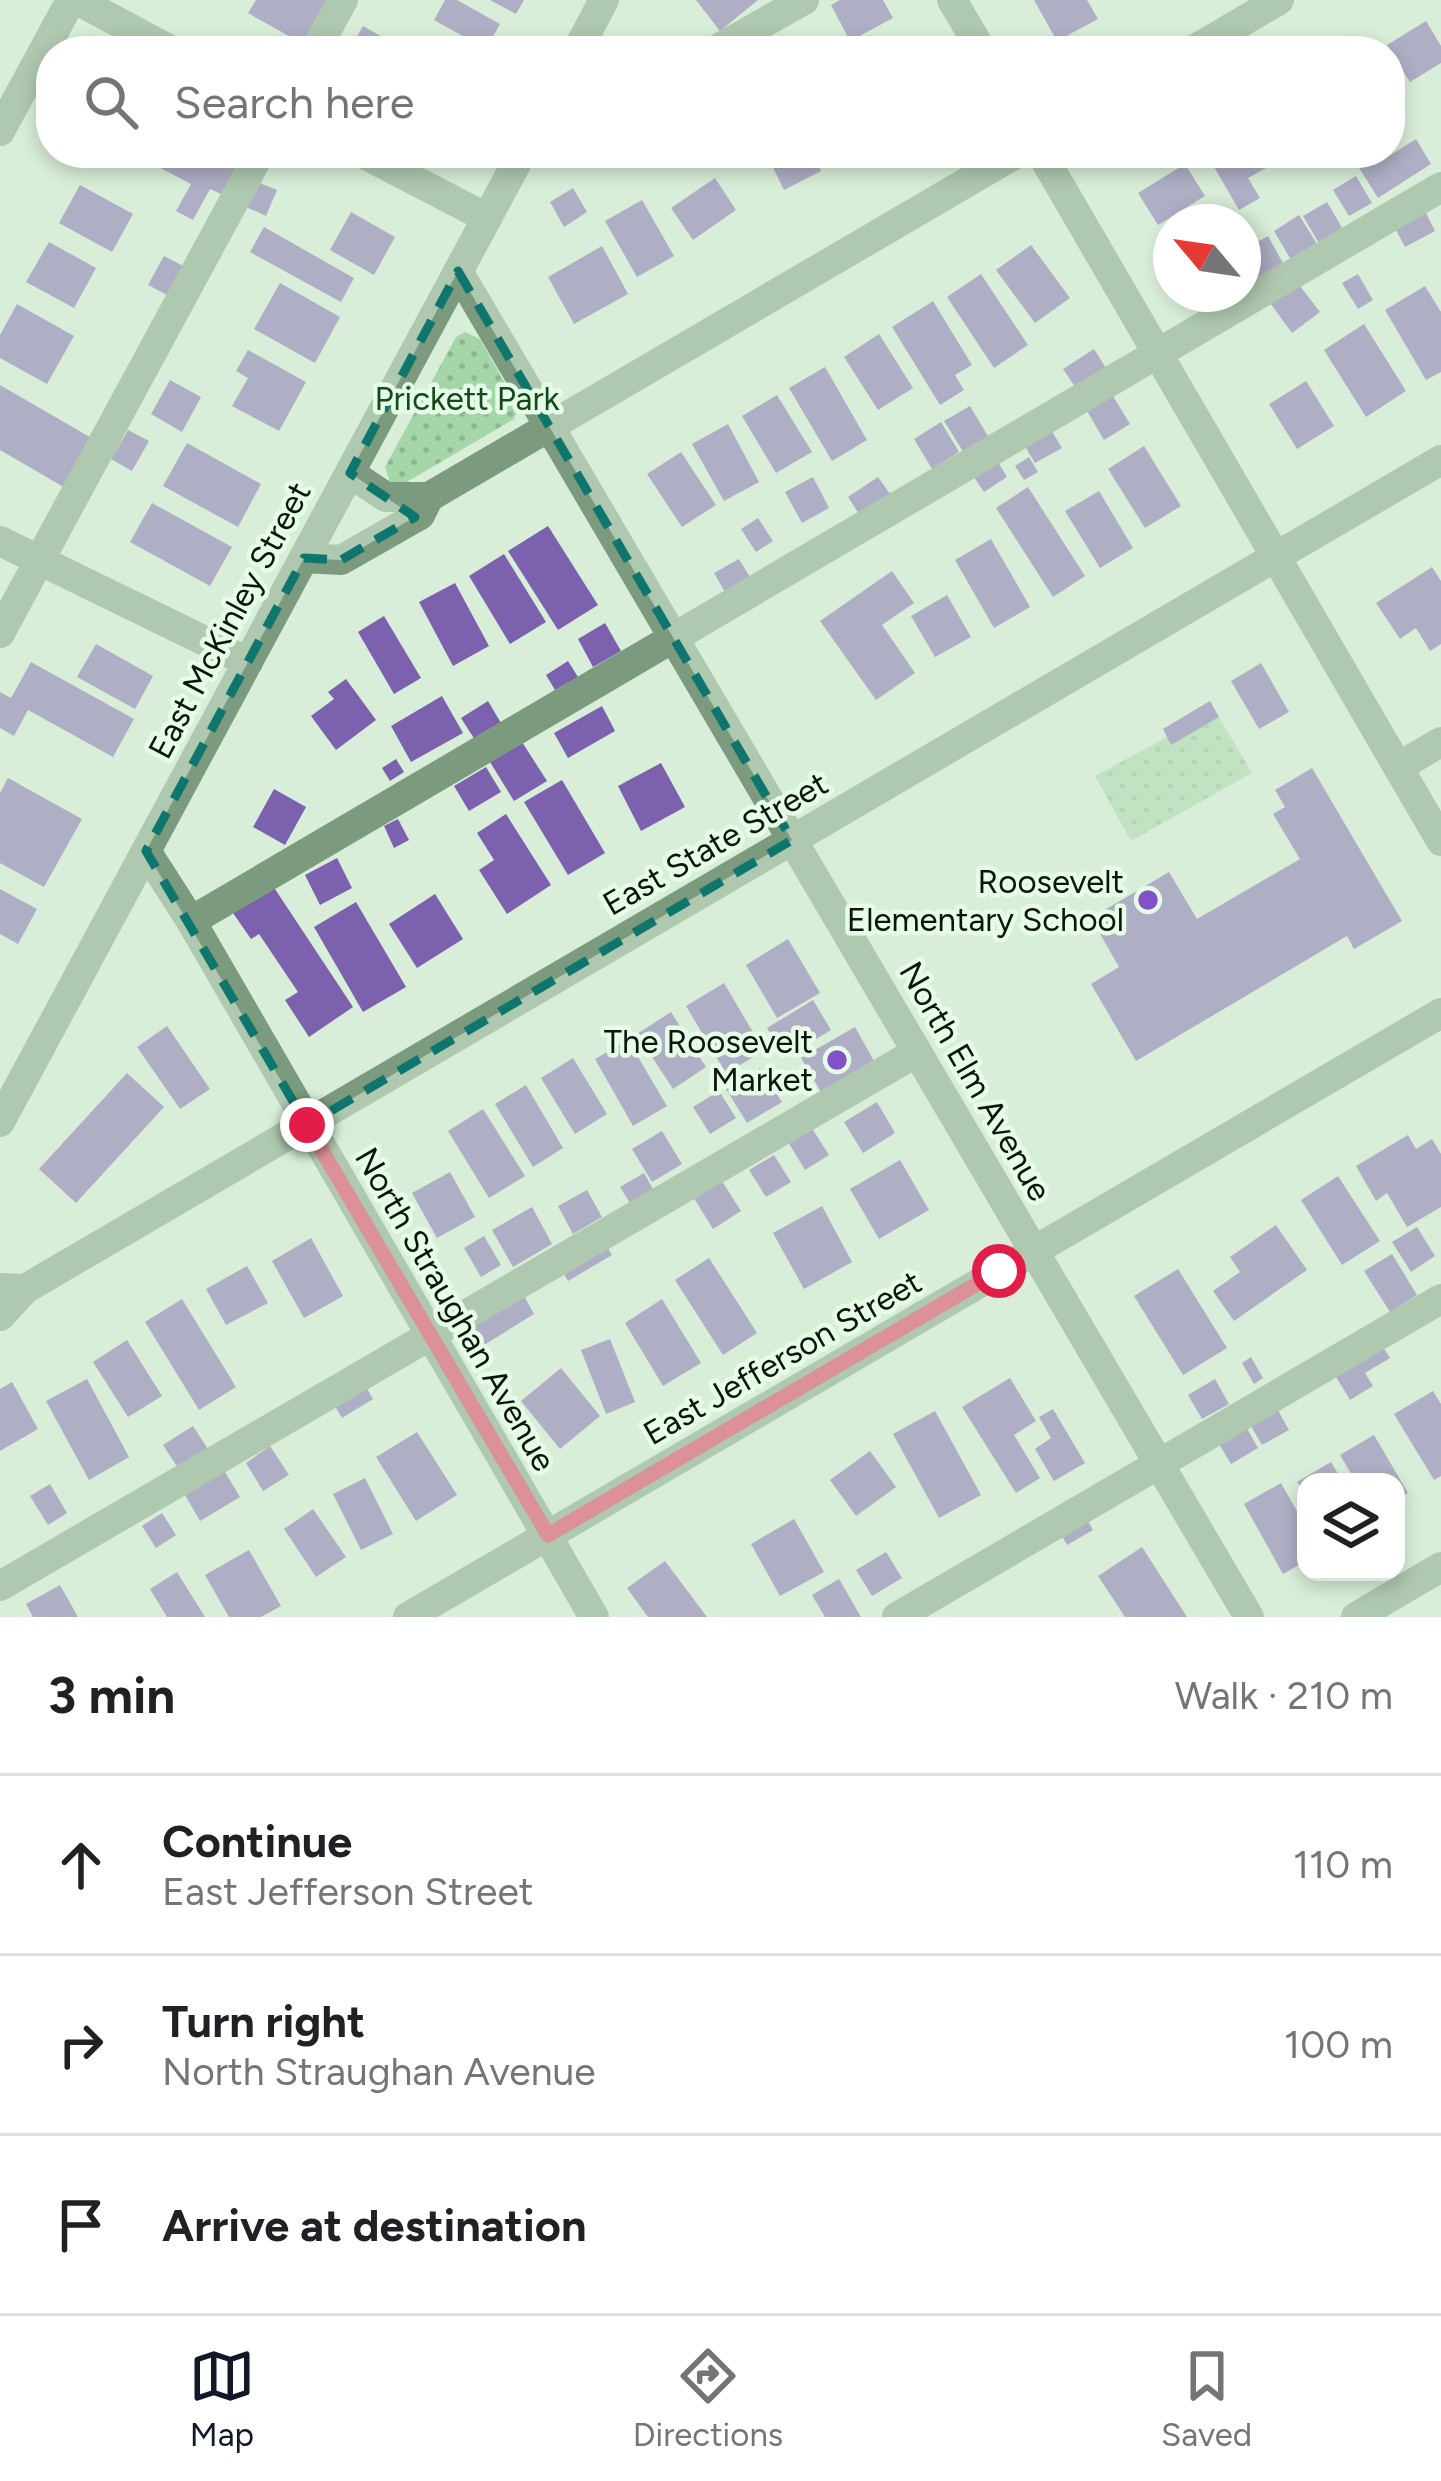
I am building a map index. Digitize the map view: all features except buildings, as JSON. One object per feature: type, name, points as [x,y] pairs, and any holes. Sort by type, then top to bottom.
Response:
[{"type":"street","points":[[54,36],[74,0],[143,36]]},
{"type":"street","points":[[324,36],[343,0]]},
{"type":"street","points":[[585,36],[604,0]]},
{"type":"street","points":[[740,36],[804,0]]},
{"type":"street","points":[[952,0],[973,36]]},
{"type":"street","points":[[1218,36],[1279,0]]},
{"type":"street","points":[[0,130],[36,67]]},
{"type":"street","points":[[0,633],[252,168]]},
{"type":"street","points":[[391,168],[487,218]]},
{"type":"street","name":"East McKinley Street","points":[[2,1113],[517,168]]},
{"type":"street","points":[[350,472],[386,497],[429,497],[991,168]]},
{"type":"street","points":[[1051,168],[1441,841]]},
{"type":"street","points":[[191,921],[1441,187]]},
{"type":"street","name":"North Elm Avenue","points":[[458,271],[1249,1617]]},
{"type":"street","name":"East State Street","points":[[0,1316],[12,1288],[307,1125],[1441,460]]},
{"type":"street","points":[[304,558],[341,560],[421,514],[429,497]]},
{"type":"street","points":[[0,541],[248,662]]},
{"type":"street","points":[[1398,767],[1441,742]]},
{"type":"street","name":"North Straughan Avenue","points":[[146,851],[594,1617]]},
{"type":"street","name":"East Jefferson Street","points":[[408,1617],[1441,1013]]},
{"type":"street","points":[[0,1586],[917,1052]]},
{"type":"street","points":[[897,1617],[1441,1299]]},
{"type":"street","points":[[1356,1617],[1441,1567]]},
{"type":"highlighted area","points":[[458,271],[792,840],[307,1125],[146,851],[304,558],[341,560],[415,517],[350,473]]},
{"type":"green space","name":"Prickett Park","points":[[465,332],[480,339],[518,406],[514,419],[400,486],[390,482],[385,467],[456,337]]},
{"type":"green space","points":[[1219,717],[1252,773],[1131,841],[1095,776],[1167,737],[1172,744]]},
{"type":"place","name":"Roosevelt Elementary School","points":[[1148,900]]},
{"type":"place","name":"The Roosevelt Market","points":[[837,1060]]},
{"type":"route","points":[[307,1125],[548,1535],[999,1271]]}]
